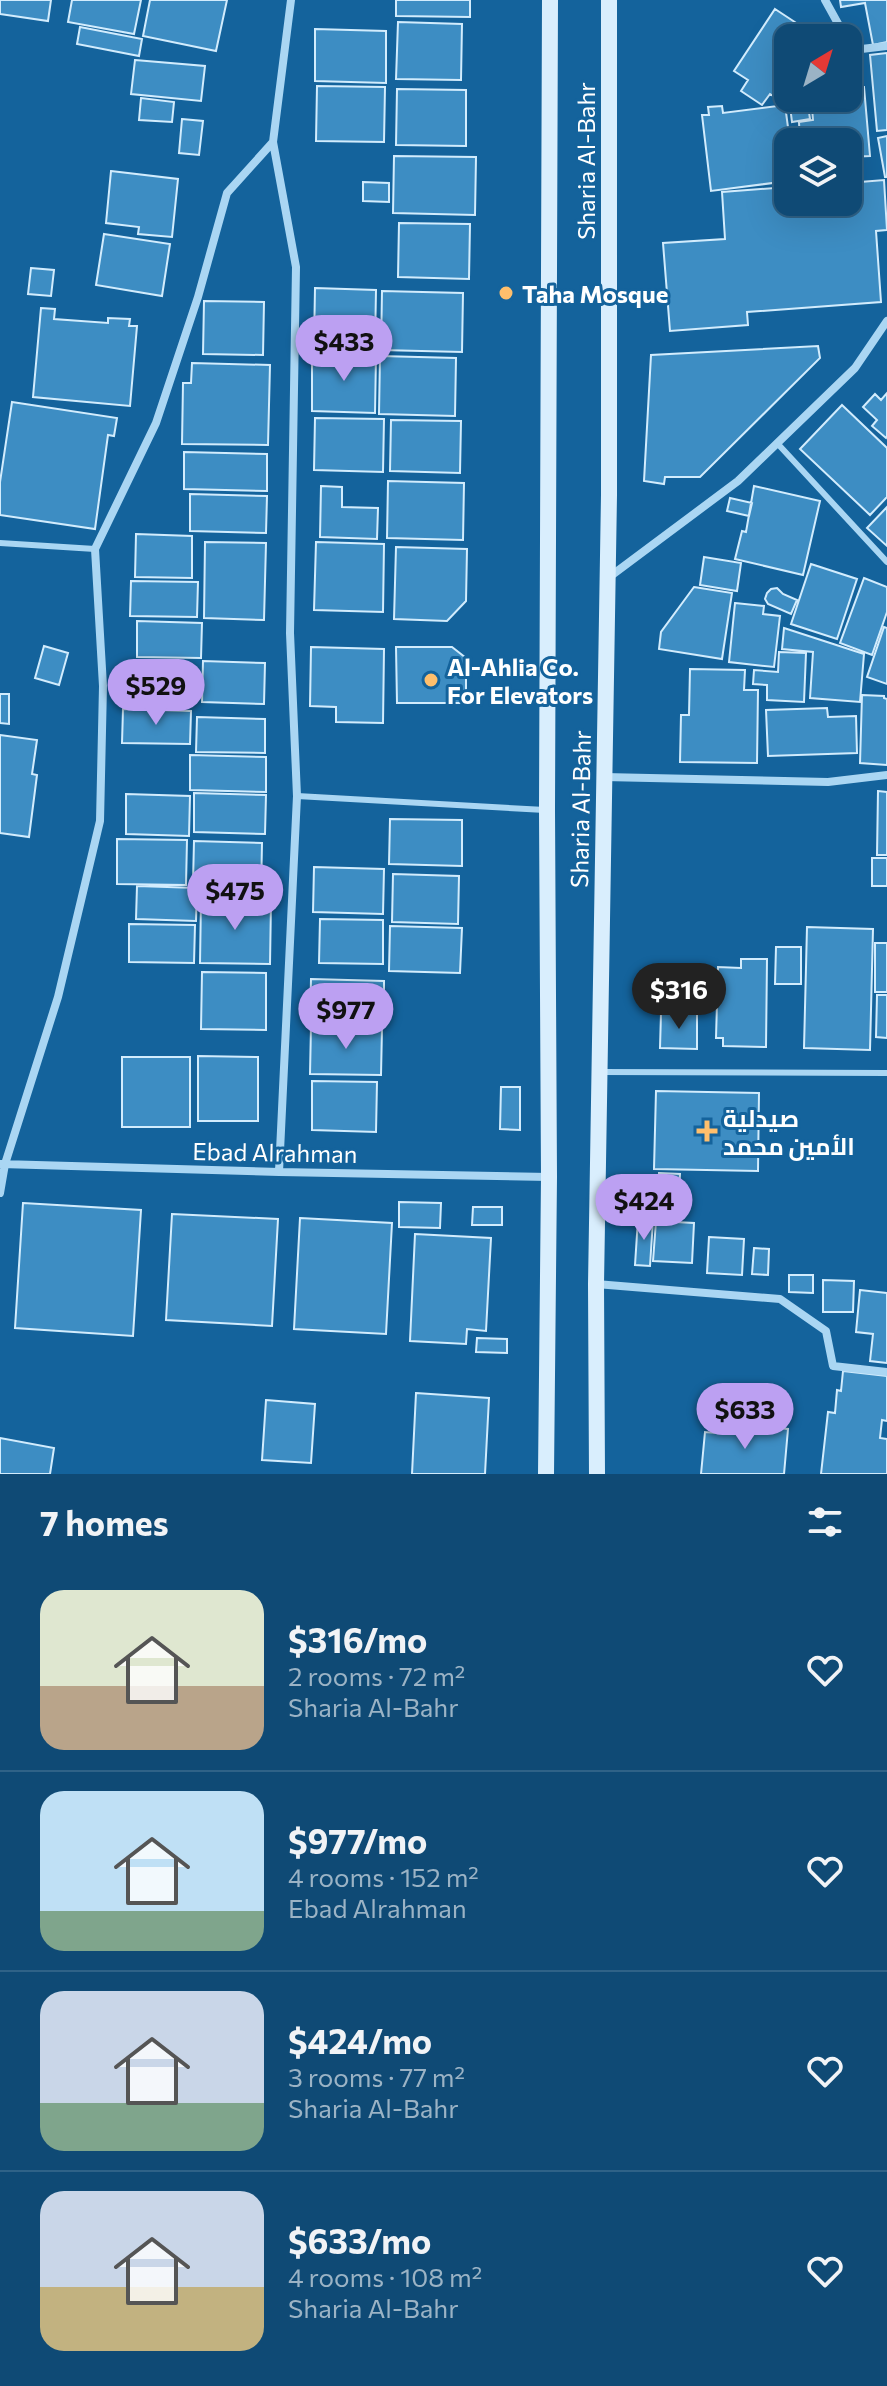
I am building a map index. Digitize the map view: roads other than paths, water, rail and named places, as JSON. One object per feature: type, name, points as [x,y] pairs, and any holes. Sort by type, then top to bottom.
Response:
[{"type":"main road","name":"Sharia Al-Bahr","points":[[546,1474],[550,0]]},
{"type":"main road","name":"Sharia Al-Bahr","points":[[597,1474],[596,1284],[608,578],[609,0]]},
{"type":"street","points":[[279,1172],[297,796],[290,633],[296,267],[273,142],[291,0]]},
{"type":"street","points":[[825,0],[839,24]]},
{"type":"street","points":[[862,49],[887,46]]},
{"type":"street","points":[[0,1193],[2,1164],[58,997],[100,821],[103,686],[95,549],[156,423],[198,297],[227,193],[273,142]]},
{"type":"street","points":[[608,578],[738,481],[855,368],[887,321]]},
{"type":"street","points":[[604,777],[828,782],[887,775]]},
{"type":"street","name":"Ebad Alrahman","points":[[2,1164],[549,1177]]},
{"type":"street","points":[[596,1284],[780,1299],[826,1331],[833,1366],[887,1372]]},
{"type":"lane","points":[[777,443],[887,562]]},
{"type":"lane","points":[[0,543],[95,549]]},
{"type":"lane","points":[[297,796],[547,810]]},
{"type":"lane","points":[[600,1072],[887,1073]]},
{"type":"place","name":"Taha Mosque","points":[[506,293]]},
{"type":"place","name":"Al-Ahlia Co. For Elevators","points":[[431,680]]},
{"type":"place","name":"صيدلية الأمين محمد","points":[[707,1131]]}]
